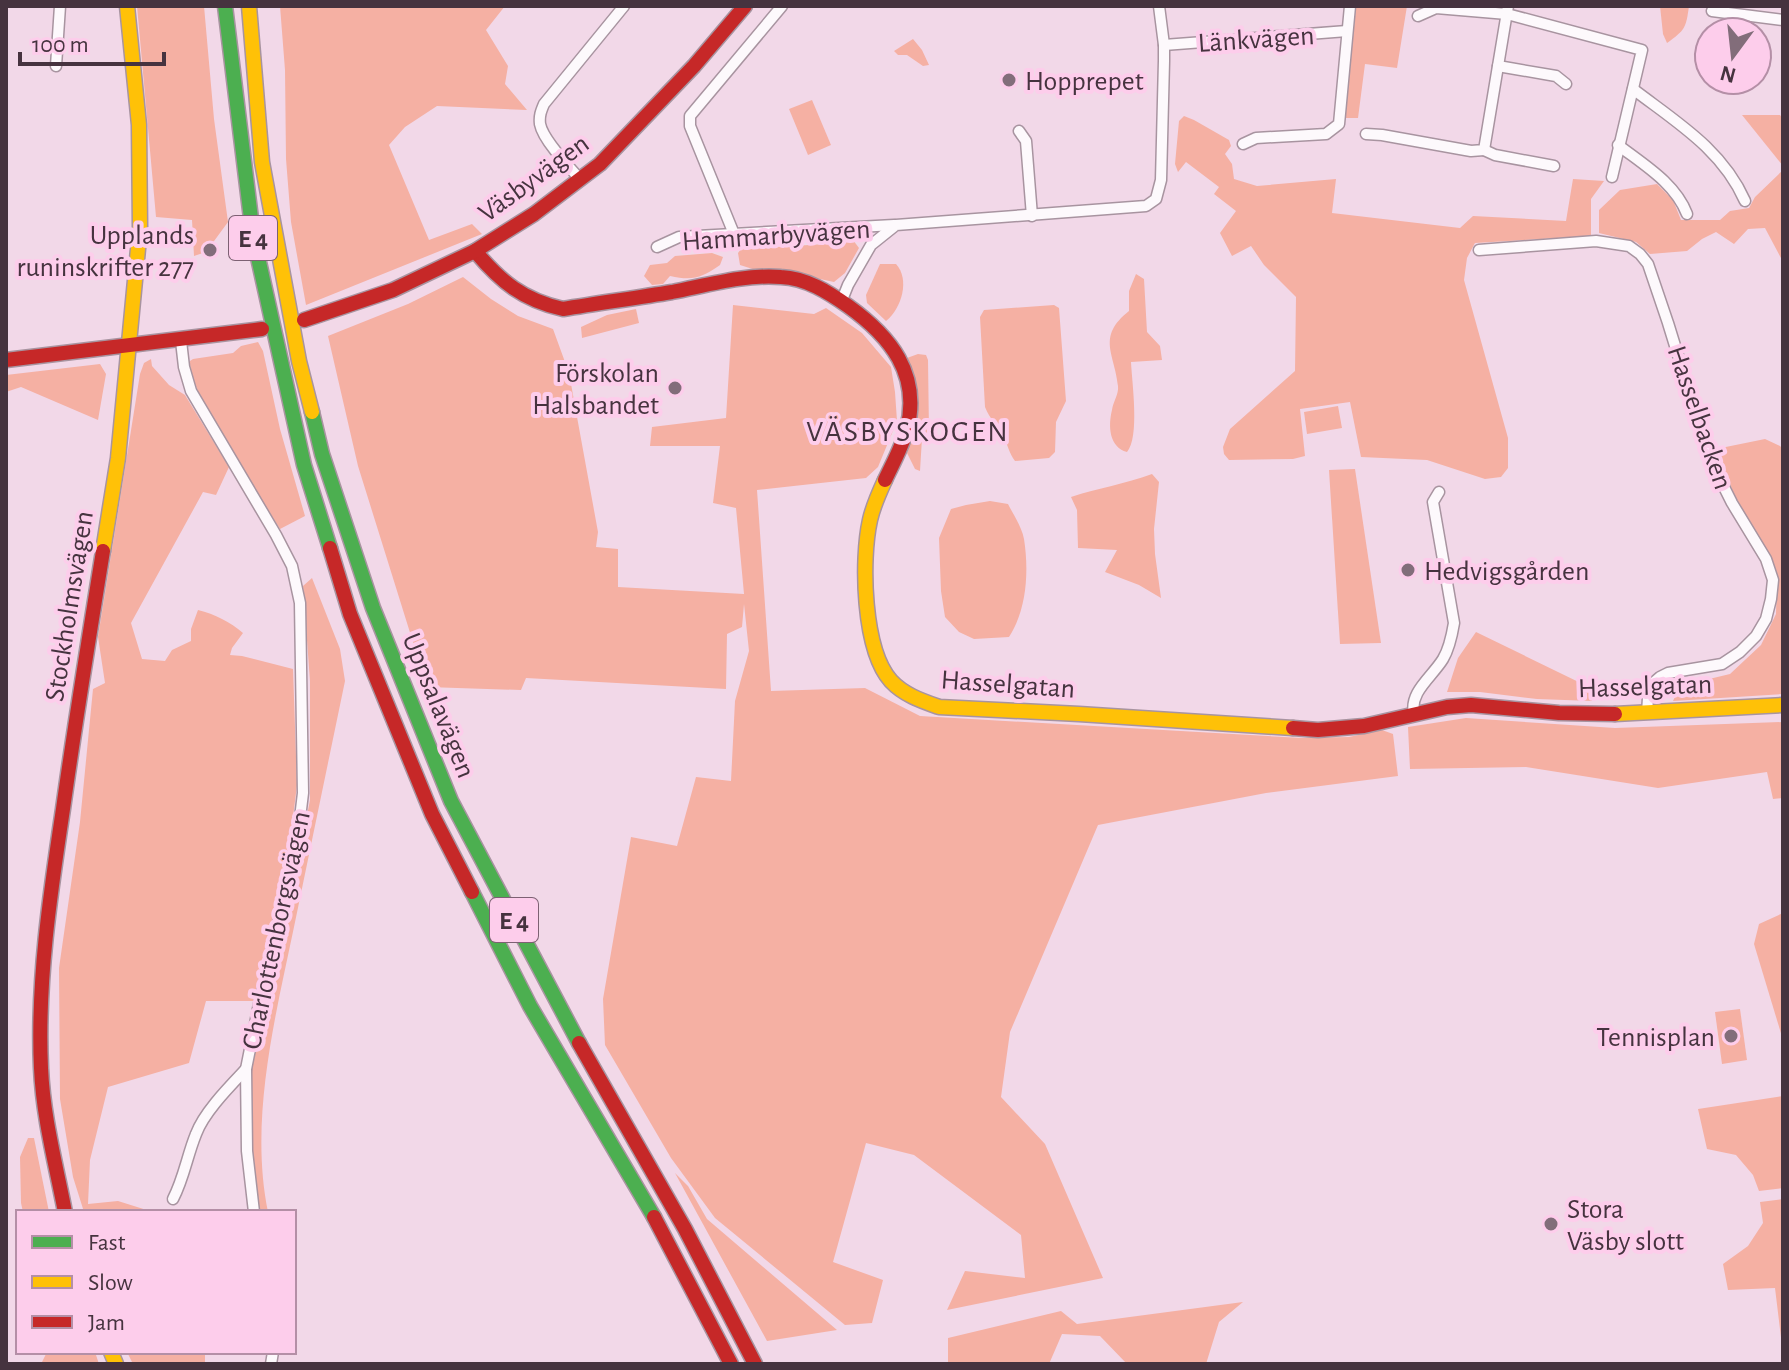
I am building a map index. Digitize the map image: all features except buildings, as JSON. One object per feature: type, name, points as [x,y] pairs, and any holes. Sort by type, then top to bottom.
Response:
[{"type":"main road","name":"Stockholmsvägen","points":[[65,1210],[45,1112],[41,1069],[41,1001],[45,942],[77,712],[118,458],[130,345],[140,228],[139,140],[127,6]]},
{"type":"main road","name":"Uppsalavägen","points":[[225,6],[253,235],[304,465],[350,614],[432,814],[530,1006],[666,1238],[731,1364]]},
{"type":"main road","name":"Uppsalavägen","points":[[249,6],[262,162],[299,361],[322,454],[373,608],[451,801],[556,1002],[685,1229],[755,1364]]},
{"type":"main road","name":"Väsbyvägen","points":[[304,320],[393,290],[475,251],[534,214],[600,164],[694,66],[745,6]]},
{"type":"main road","name":"Hasselgatan","points":[[475,251],[502,281],[543,305],[563,309],[760,276],[796,279],[842,300],[882,334],[900,358],[909,389],[909,414],[905,436],[870,516],[865,547],[870,636],[875,657],[884,673],[908,696],[921,702],[939,707],[1318,730],[1364,726],[1447,707],[1471,705],[1559,713],[1647,713],[1783,705]]},
{"type":"main road","points":[[6,360],[262,329]]},
{"type":"street","points":[[56,66],[60,6]]},
{"type":"street","points":[[580,179],[543,132],[540,113],[544,104],[624,6]]},
{"type":"street","points":[[734,234],[690,126],[690,116],[782,6]]},
{"type":"street","name":"Hammarbyvägen","points":[[657,247],[679,237],[1032,216],[1146,206],[1156,199],[1161,180],[1164,45],[1159,6]]},
{"type":"street","points":[[1243,144],[1256,138],[1326,134],[1339,124],[1350,6]]},
{"type":"street","points":[[1418,16],[1436,8],[1508,10],[1642,50],[1612,177]]},
{"type":"street","points":[[1484,150],[1508,10]]},
{"type":"street","points":[[1712,11],[1783,20]]},
{"type":"street","name":"Länkvägen","points":[[1164,45],[1347,31]]},
{"type":"street","points":[[1498,66],[1556,76],[1566,84]]},
{"type":"street","points":[[1633,89],[1703,142],[1737,184],[1745,201]]},
{"type":"street","points":[[1019,131],[1026,141],[1032,216]]},
{"type":"street","points":[[1366,134],[1471,151],[1484,150],[1495,155],[1554,166]]},
{"type":"street","points":[[1618,145],[1658,176],[1681,199],[1687,214]]},
{"type":"street","name":"Hammarbyvägen","points":[[842,300],[871,245],[896,225]]},
{"type":"street","name":"Hasselbacken","points":[[1479,250],[1596,241],[1629,246],[1640,254],[1648,264],[1710,459],[1766,559],[1773,580],[1771,599],[1766,619],[1756,636],[1722,664],[1660,677],[1653,683],[1647,713]]},
{"type":"street","name":"Charlottenborgsvägen","points":[[181,341],[191,391],[287,556],[300,603],[303,793],[297,843],[246,1069],[247,1151],[254,1210]]},
{"type":"street","points":[[1414,714],[1412,703],[1443,659],[1454,623],[1433,502],[1439,492]]},
{"type":"street","points":[[173,1199],[182,1183],[197,1131],[223,1093],[246,1069]]},
{"type":"shaded area","points":[[137,6],[204,6],[214,119],[228,222],[206,252],[194,256],[192,220],[156,217]]},
{"type":"shaded area","points":[[280,6],[505,6],[486,30],[508,66],[505,84],[527,110],[437,106],[405,127],[389,145],[429,240],[472,224],[482,234],[306,305],[291,222]]},
{"type":"shaded area","points":[[1356,6],[1407,6],[1397,68],[1365,64],[1358,118],[1345,118]]},
{"type":"shaded area","points":[[1660,6],[1689,6],[1684,28],[1667,43],[1663,34]]},
{"type":"shaded area","points":[[913,39],[929,65],[923,66],[907,55],[898,55],[894,51]]},
{"type":"shaded area","points":[[812,100],[831,145],[808,155],[789,109]]},
{"type":"shaded area","points":[[1742,115],[1780,115],[1783,119],[1783,166]]},
{"type":"shaded area","points":[[1184,116],[1229,140],[1231,146],[1225,154],[1232,164],[1234,179],[1257,186],[1336,179],[1332,213],[1460,228],[1473,216],[1566,221],[1573,179],[1604,181],[1591,199],[1591,236],[1475,243],[1467,258],[1464,280],[1508,438],[1508,468],[1501,477],[1485,479],[1427,460],[1361,457],[1350,402],[1300,409],[1305,456],[1229,460],[1223,447],[1230,429],[1295,371],[1296,297],[1264,265],[1251,246],[1232,256],[1220,233],[1236,211],[1214,194],[1219,187],[1186,162],[1178,172],[1175,164],[1179,121]]},
{"type":"shaded area","points":[[1783,170],[1783,268],[1765,228],[1748,229],[1734,244],[1716,232],[1687,251],[1650,254],[1636,242],[1599,233],[1599,210],[1620,190],[1657,184],[1673,200],[1681,220],[1720,220],[1730,211],[1749,208],[1755,197]]},
{"type":"shaded area","points":[[826,240],[853,240],[859,248],[845,273],[834,282],[792,273],[759,271],[740,265],[738,253],[741,249],[826,244]]},
{"type":"shaded area","points":[[712,253],[723,257],[720,265],[702,276],[670,276],[663,284],[652,285],[644,276],[650,265],[667,263],[675,256]]},
{"type":"shaded area","points":[[880,264],[896,264],[903,277],[900,301],[886,321],[867,303],[866,295]]},
{"type":"shaded area","points":[[1136,274],[1144,279],[1147,332],[1160,346],[1162,360],[1131,362],[1134,422],[1127,452],[1116,446],[1110,429],[1118,389],[1110,338],[1119,320],[1129,311],[1129,291]]},
{"type":"shaded area","points":[[463,277],[518,316],[553,329],[569,373],[598,532],[596,547],[618,549],[618,587],[744,594],[736,508],[713,503],[720,446],[650,446],[652,427],[726,418],[733,305],[814,314],[826,308],[862,333],[891,367],[897,421],[878,467],[866,478],[757,490],[771,691],[865,688],[920,716],[1302,738],[1349,737],[1382,730],[1393,734],[1398,776],[1266,793],[1098,825],[1010,1032],[1001,1097],[1045,1144],[1103,1278],[947,1310],[965,1271],[1025,1278],[1021,1235],[914,1155],[866,1143],[833,1262],[883,1280],[872,1323],[845,1325],[715,1218],[671,1158],[605,1045],[603,999],[631,837],[677,846],[696,777],[731,781],[735,701],[749,651],[744,604],[742,627],[727,634],[726,689],[526,678],[521,690],[427,687],[358,466],[328,336],[408,304]]},
{"type":"shaded area","points":[[1054,305],[1059,308],[1066,401],[1056,422],[1055,452],[1049,458],[1015,461],[985,407],[980,317],[984,310]]},
{"type":"shaded area","points":[[636,309],[639,323],[582,338],[581,327],[607,315]]},
{"type":"shaded area","points":[[258,342],[263,351],[280,429],[305,516],[280,529],[207,409],[191,371],[190,361],[193,359],[233,353],[241,346]]},
{"type":"shaded area","points":[[926,355],[928,360],[929,432],[922,438],[920,471],[915,469],[907,453],[914,417],[907,358]]},
{"type":"shaded area","points":[[151,359],[152,366],[169,385],[185,395],[229,467],[216,495],[203,492],[131,623],[142,659],[165,661],[172,650],[191,641],[191,629],[198,610],[222,619],[243,633],[230,655],[293,669],[297,785],[290,841],[254,1001],[206,1001],[189,1063],[108,1087],[90,1160],[88,1204],[118,1201],[147,1210],[83,1210],[73,1177],[60,1099],[59,968],[80,822],[93,689],[105,683],[98,637],[144,363]]},
{"type":"shaded area","points":[[100,364],[106,374],[98,420],[21,387],[6,392],[6,375]]},
{"type":"shaded area","points":[[1338,406],[1342,428],[1307,434],[1304,412]]},
{"type":"shaded area","points":[[1765,439],[1783,449],[1783,694],[1673,701],[1680,686],[1730,674],[1761,645],[1776,614],[1777,572],[1734,494],[1716,449]]},
{"type":"shaded area","points":[[1355,469],[1381,643],[1340,644],[1329,470]]},
{"type":"shaded area","points":[[1152,474],[1159,482],[1154,529],[1161,598],[1139,585],[1105,572],[1117,550],[1078,548],[1077,510],[1071,497]]},
{"type":"shaded area","points":[[990,501],[1008,504],[1021,530],[1026,551],[1025,590],[1020,614],[1009,637],[974,639],[959,632],[945,617],[939,538],[951,509]]},
{"type":"shaded area","points":[[312,578],[340,649],[345,681],[272,1033],[261,1141],[268,1210],[258,1210],[251,1150],[251,1074],[258,1029],[287,920],[310,800],[310,681],[303,586]]},
{"type":"shaded area","points":[[1476,632],[1593,689],[1592,701],[1447,692],[1458,658]]},
{"type":"shaded area","points":[[1466,718],[1615,728],[1783,722],[1783,798],[1773,799],[1767,772],[1658,788],[1526,767],[1410,769],[1408,727]]},
{"type":"shaded area","points":[[1783,913],[1783,1040],[1754,944],[1759,924]]},
{"type":"shaded area","name":"Tennisplan","points":[[1740,1009],[1747,1060],[1722,1064],[1715,1012]]},
{"type":"shaded area","points":[[1783,1096],[1783,1188],[1759,1191],[1753,1175],[1736,1155],[1707,1149],[1698,1109]]},
{"type":"shaded area","points":[[28,1138],[34,1138],[49,1210],[23,1210],[20,1157]]},
{"type":"shaded area","points":[[675,1173],[688,1186],[707,1219],[837,1330],[767,1341]]},
{"type":"shaded area","points":[[1783,1199],[1783,1354],[1775,1288],[1728,1290],[1723,1264],[1748,1246],[1763,1223],[1760,1202]]},
{"type":"shaded area","points":[[1243,1302],[1219,1322],[1206,1364],[1127,1364],[1100,1336],[1062,1334],[1049,1364],[948,1364],[948,1338],[1061,1311],[1077,1324]]},
{"type":"shaded area","points":[[46,1354],[96,1354],[99,1364],[41,1364]]},
{"type":"shaded area","points":[[128,1354],[205,1354],[205,1364],[133,1364]]},
{"type":"traffic: fast","points":[[225,6],[253,235],[304,465],[330,548]]},
{"type":"traffic: fast","points":[[312,412],[322,454],[373,608],[451,801],[579,1043]]},
{"type":"traffic: fast","points":[[472,892],[530,1006],[654,1217]]},
{"type":"traffic: slow","points":[[103,551],[118,458],[140,228],[139,125],[127,6]]},
{"type":"traffic: slow","points":[[249,6],[262,162],[299,361],[312,412]]},
{"type":"traffic: slow","points":[[885,480],[873,510],[867,537],[867,604],[870,627],[882,667],[891,681],[907,694],[939,707],[1293,728]]},
{"type":"traffic: slow","points":[[1615,714],[1783,705]]},
{"type":"traffic: slow","points":[[112,1354],[116,1364]]},
{"type":"traffic: jam","points":[[304,320],[393,290],[475,251],[534,214],[600,164],[694,66],[745,6]]},
{"type":"traffic: jam","points":[[475,251],[494,272],[524,295],[563,309],[767,276],[790,278],[825,291],[877,330],[906,374],[910,391],[907,429],[885,480]]},
{"type":"traffic: jam","points":[[6,360],[262,329]]},
{"type":"traffic: jam","points":[[330,548],[350,614],[432,814],[472,892]]},
{"type":"traffic: jam","points":[[65,1210],[42,1086],[40,1036],[43,971],[77,712],[103,551]]},
{"type":"traffic: jam","points":[[1293,728],[1318,730],[1364,726],[1447,707],[1471,705],[1559,713],[1615,714]]},
{"type":"traffic: jam","points":[[579,1043],[685,1229],[755,1364]]},
{"type":"traffic: jam","points":[[654,1217],[731,1364]]},
{"type":"place","name":"Hopprepet","points":[[1009,80]]},
{"type":"place","name":"Upplands runinskrifter 277","points":[[210,250]]},
{"type":"place","name":"Förskolan Halsbandet","points":[[675,388]]},
{"type":"place","name":"Hedvigsgården","points":[[1408,570]]},
{"type":"place","name":"Tennisplan","points":[[1731,1036]]},
{"type":"place","name":"Stora Väsby slott","points":[[1551,1224]]},
{"type":"district","name":"VÄSBYSKOGEN","points":[[908,431]]}]
